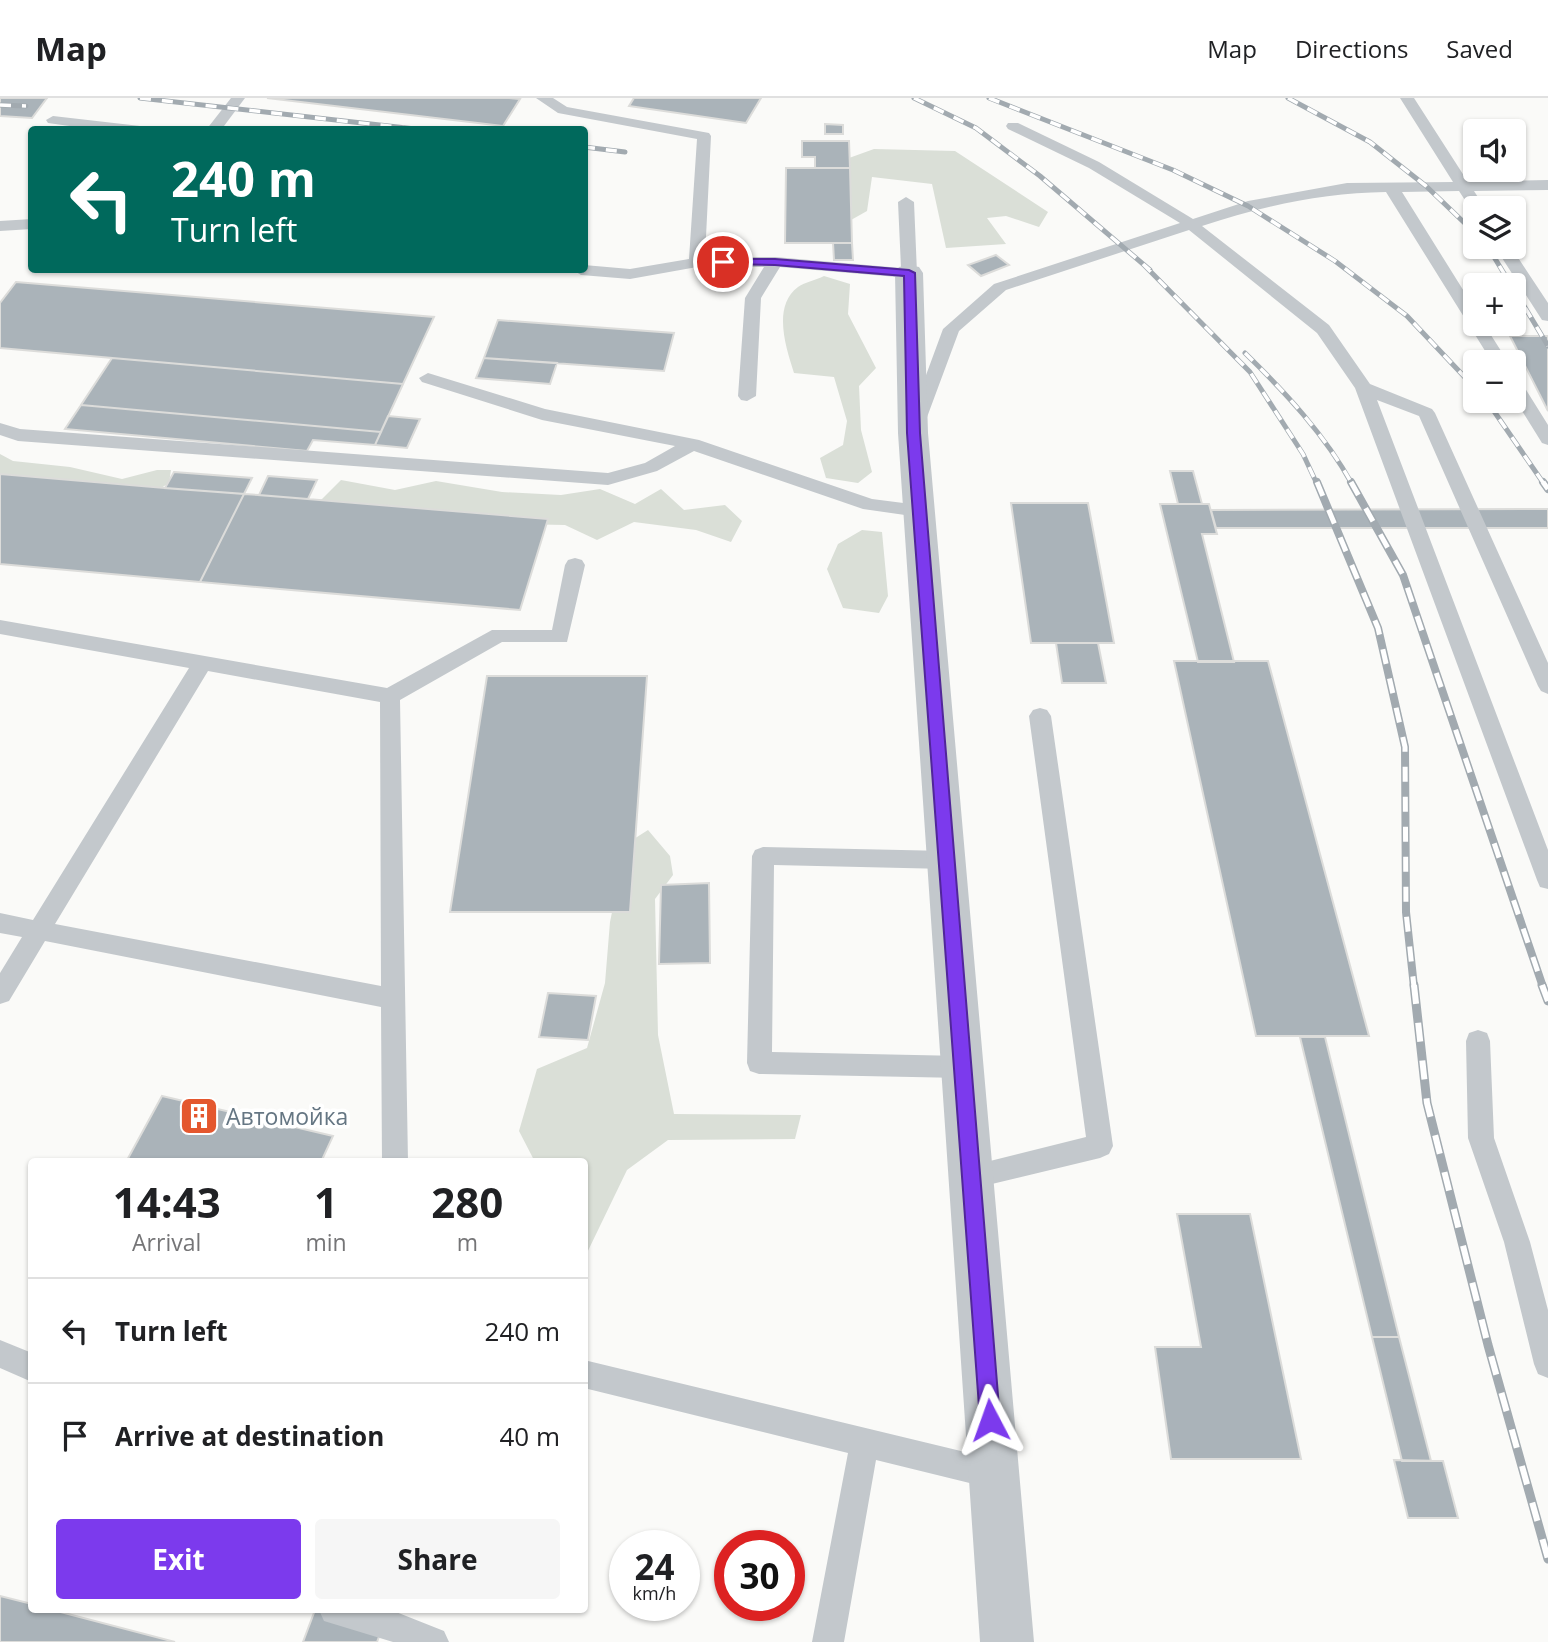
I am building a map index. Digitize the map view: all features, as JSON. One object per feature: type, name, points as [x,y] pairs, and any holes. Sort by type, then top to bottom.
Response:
[{"type":"street","points":[[909,273],[913,433],[1007,1642]]},
{"type":"lane","points":[[216,126],[238,98]]},
{"type":"lane","points":[[543,98],[563,110],[704,136],[697,262]]},
{"type":"lane","points":[[1407,98],[1469,196]]},
{"type":"lane","points":[[53,120],[105,126]]},
{"type":"lane","points":[[1013,126],[1094,165],[1180,216],[1323,329],[1364,388],[1548,880]]},
{"type":"lane","points":[[913,433],[951,329],[1000,287],[1248,206],[1322,192],[1347,188],[1548,185]]},
{"type":"lane","points":[[1391,187],[1463,302]]},
{"type":"lane","points":[[588,271],[630,274],[697,262],[775,262],[909,273],[906,202]]},
{"type":"lane","points":[[0,226],[28,224]]},
{"type":"lane","points":[[1511,259],[1548,316]]},
{"type":"lane","points":[[747,396],[753,298],[775,262]]},
{"type":"lane","points":[[428,378],[542,414],[693,444],[870,505],[919,511]]},
{"type":"lane","points":[[1364,388],[1426,413],[1548,686]]},
{"type":"lane","points":[[1526,403],[1548,439]]},
{"type":"lane","points":[[0,429],[18,435],[608,479],[651,467],[693,444]]},
{"type":"lane","points":[[1,628],[390,696],[499,635],[560,637],[575,565]]},
{"type":"lane","points":[[0,994],[202,664]]},
{"type":"lane","points":[[390,696],[394,1158]]},
{"type":"lane","points":[[971,1177],[1100,1146],[1040,716]]},
{"type":"lane","points":[[947,860],[763,856],[759,1063],[962,1067]]},
{"type":"lane","points":[[0,923],[393,999]]},
{"type":"lane","points":[[1478,1041],[1481,1138],[1517,1242],[1548,1364]]},
{"type":"lane","points":[[0,1354],[28,1366]]},
{"type":"lane","points":[[588,1375],[994,1474]]},
{"type":"lane","points":[[828,1642],[864,1443]]},
{"type":"lane","points":[[346,1613],[384,1623],[433,1642]]},
{"type":"shaded area","points":[[874,149],[955,151],[1048,212],[1039,227],[1006,216],[987,218],[1006,244],[946,248],[932,184],[872,177],[867,211],[851,220],[849,158]]},
{"type":"shaded area","points":[[824,276],[850,284],[848,314],[876,368],[859,386],[861,430],[872,472],[858,483],[826,478],[820,458],[843,445],[847,421],[834,377],[794,373],[783,328],[785,305],[790,295],[801,285]]},
{"type":"shaded area","points":[[0,454],[13,461],[70,467],[122,479],[157,470],[171,470],[169,483],[150,495],[0,476]]},
{"type":"shaded area","points":[[341,480],[395,490],[436,481],[502,492],[561,495],[600,489],[635,504],[661,489],[684,510],[725,505],[742,521],[731,542],[696,530],[634,522],[597,540],[565,525],[515,524],[320,501]]},
{"type":"shaded area","points":[[862,530],[882,532],[888,596],[879,613],[843,608],[827,569],[838,544]]},
{"type":"shaded area","points":[[648,830],[670,856],[673,875],[655,899],[658,1035],[674,1114],[801,1115],[795,1139],[668,1140],[627,1170],[588,1251],[588,1158],[533,1158],[519,1131],[537,1069],[587,1048],[605,983],[610,922],[626,844]]},
{"type":"building","points":[[0,98],[47,98],[32,118],[0,116]]},
{"type":"building","points":[[267,98],[509,98],[520,99],[503,126]]},
{"type":"building","points":[[634,98],[761,98],[746,123],[629,106]]},
{"type":"building","points":[[825,124],[843,125],[843,134],[825,134]]},
{"type":"building","points":[[802,141],[849,141],[850,168],[815,168],[815,157],[802,157]]},
{"type":"building","points":[[786,168],[850,168],[852,243],[785,243]]},
{"type":"building","points":[[833,243],[852,243],[853,260],[834,260]]},
{"type":"building","points":[[996,255],[1009,265],[981,276],[968,265]]},
{"type":"building","points":[[16,282],[434,317],[403,384],[0,348],[0,303]]},
{"type":"building","points":[[498,320],[674,333],[664,371],[484,358]]},
{"type":"building","points":[[1510,336],[1548,336],[1548,411],[1526,368],[1526,350],[1517,350]]},
{"type":"building","points":[[112,358],[403,384],[381,432],[81,405]]},
{"type":"building","points":[[484,358],[557,363],[550,384],[476,378]]},
{"type":"building","points":[[81,405],[381,432],[375,445],[313,440],[307,451],[65,429]]},
{"type":"building","points":[[388,416],[420,419],[407,448],[375,445]]},
{"type":"building","points":[[1170,471],[1193,471],[1202,504],[1178,504]]},
{"type":"building","points":[[174,472],[252,478],[244,494],[165,488]]},
{"type":"building","points":[[0,474],[244,494],[200,582],[0,564]]},
{"type":"building","points":[[268,476],[317,480],[308,499],[259,495]]},
{"type":"building","points":[[244,494],[548,519],[520,610],[200,582]]},
{"type":"building","points":[[1011,503],[1088,503],[1114,643],[1031,643]]},
{"type":"building","points":[[1160,504],[1209,504],[1217,534],[1202,534],[1234,662],[1198,662]]},
{"type":"building","points":[[1548,509],[1548,528],[1216,528],[1211,510]]},
{"type":"building","points":[[1056,643],[1098,643],[1106,683],[1062,683]]},
{"type":"building","points":[[1174,661],[1268,661],[1369,1036],[1256,1036]]},
{"type":"building","points":[[487,676],[647,676],[630,912],[450,912]]},
{"type":"building","points":[[709,883],[710,963],[659,964],[661,885]]},
{"type":"building","points":[[548,993],[596,996],[588,1040],[539,1037]]},
{"type":"building","points":[[1300,1037],[1325,1037],[1399,1337],[1372,1337]]},
{"type":"building","name":"Автомойка","points":[[162,1096],[333,1136],[323,1158],[128,1158]]},
{"type":"building","points":[[1177,1214],[1250,1214],[1301,1459],[1171,1459],[1155,1347],[1201,1347]]},
{"type":"building","points":[[1372,1337],[1399,1337],[1431,1461],[1402,1461]]},
{"type":"building","points":[[1394,1460],[1443,1461],[1458,1518],[1408,1518]]},
{"type":"building","points":[[0,1596],[28,1603],[28,1613],[64,1613],[175,1642],[0,1642]]},
{"type":"building","points":[[314,1613],[388,1613],[377,1642],[303,1642]]},
{"type":"railway","points":[[140,98],[388,126]]},
{"type":"railway","points":[[914,98],[976,128],[1040,176],[1143,264]]},
{"type":"railway","points":[[989,98],[1173,170],[1248,206],[1335,261],[1407,316],[1463,375]]},
{"type":"railway","points":[[1288,98],[1370,142],[1426,186],[1463,221]]},
{"type":"railway","points":[[0,105],[26,106]]},
{"type":"railway","points":[[588,147],[625,152]]},
{"type":"railway","points":[[1495,259],[1504,273]]},
{"type":"railway","points":[[1143,264],[1150,270]]},
{"type":"railway","points":[[1143,264],[1250,372],[1303,454],[1317,484]]},
{"type":"railway","points":[[1526,309],[1548,346]]},
{"type":"railway","points":[[1245,353],[1275,383],[1330,448],[1352,484]]},
{"type":"railway","points":[[1495,413],[1544,484]]},
{"type":"railway","points":[[1317,482],[1378,628],[1405,747],[1406,912],[1414,987]]},
{"type":"railway","points":[[1351,482],[1403,575],[1543,987]]},
{"type":"railway","points":[[1543,482],[1548,489]]},
{"type":"railway","points":[[1414,985],[1427,1103],[1488,1345],[1548,1559]]},
{"type":"railway","points":[[1542,985],[1548,1001]]},
{"type":"place","name":"Автомойка","points":[[199,1116]]},
{"type":"route","points":[[723,262],[775,262],[909,273],[913,433],[990,1420]]}]
